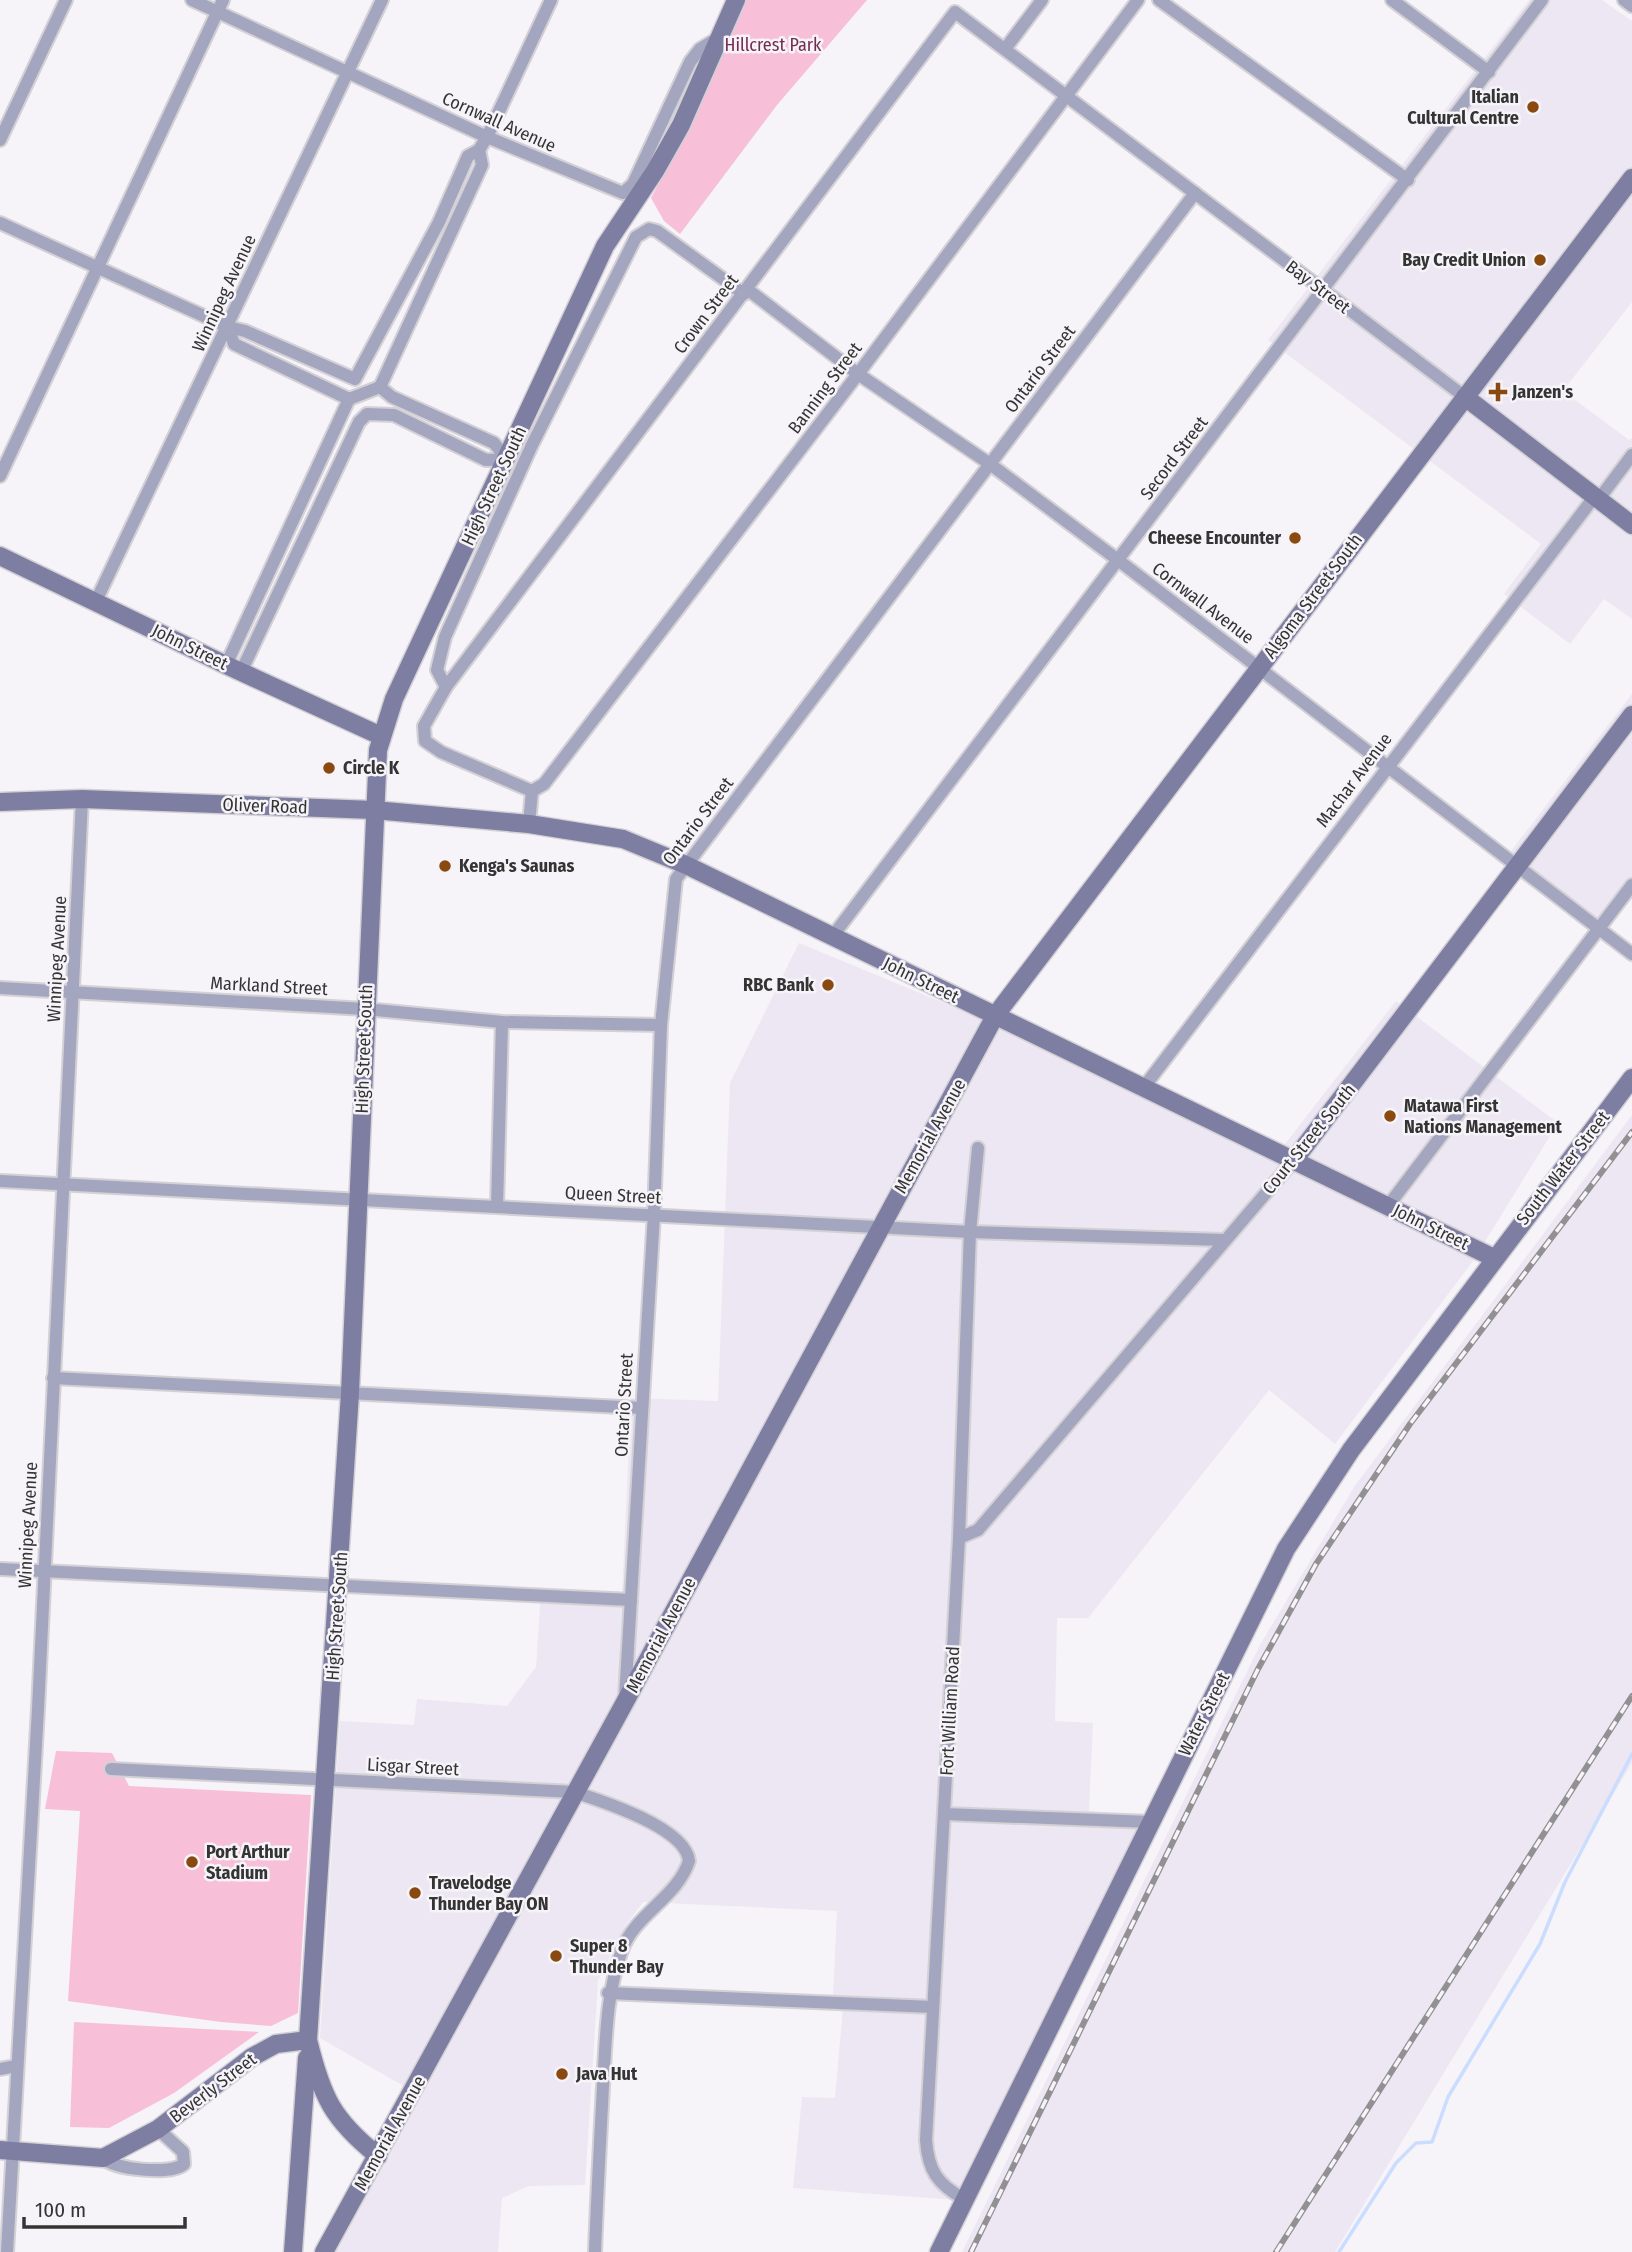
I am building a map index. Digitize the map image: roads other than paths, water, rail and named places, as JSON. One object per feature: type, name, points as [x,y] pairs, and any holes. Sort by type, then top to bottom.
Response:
[{"type":"main road","name":"High Street South","points":[[378,2157],[354,2137],[331,2110],[317,2078],[308,2040],[327,1780],[350,1393],[374,810],[381,736],[394,699],[605,246],[655,172],[681,125],[736,0]]},
{"type":"main road","name":"Algoma Street South","points":[[995,1016],[1632,178]]},
{"type":"main road","name":"Bay Street","points":[[1465,397],[1632,525]]},
{"type":"main road","name":"John Street","points":[[0,556],[234,669],[381,736]]},
{"type":"main road","name":"Court Street South","points":[[1295,1159],[1632,715]]},
{"type":"main road","name":"Oliver Road","points":[[0,802],[82,799],[374,810],[529,824]]},
{"type":"main road","name":"John Street","points":[[529,824],[624,839],[686,866],[1295,1159],[1494,1258]]},
{"type":"main road","name":"Memorial Avenue","points":[[324,2252],[378,2157],[995,1016]]},
{"type":"main road","name":"South Water Street","points":[[1494,1258],[1632,1078]]},
{"type":"main road","name":"Water Street","points":[[964,2199],[1286,1549],[1351,1450],[1494,1258]]},
{"type":"main road","name":"Beverly Street","points":[[6,2151],[103,2158],[158,2129],[252,2057],[276,2044],[308,2040]]},
{"type":"main road","points":[[293,2252],[308,2040]]},
{"type":"main road","points":[[939,2252],[964,2199]]},
{"type":"street","points":[[0,140],[66,0]]},
{"type":"street","name":"Cornwall Avenue","points":[[192,0],[220,6],[346,72],[487,137],[616,192],[627,190],[690,62],[701,49],[720,37]]},
{"type":"street","name":"Winnipeg Avenue","points":[[96,601],[382,0]]},
{"type":"street","points":[[0,223],[228,327],[245,331],[355,379],[439,222],[468,156],[479,150],[487,137],[551,0]]},
{"type":"street","points":[[1005,49],[1042,0]]},
{"type":"street","name":"Banning Street","points":[[532,791],[544,784],[858,374],[1138,0]]},
{"type":"street","points":[[1159,0],[1408,180]]},
{"type":"street","points":[[1392,0],[1489,72]]},
{"type":"street","name":"Secord Street","points":[[832,937],[1542,0]]},
{"type":"street","points":[[1624,0],[1632,6]]},
{"type":"street","points":[[0,477],[220,6]]},
{"type":"street","name":"Crown Street","points":[[446,687],[955,12],[1005,49]]},
{"type":"street","name":"Bay Street","points":[[1005,49],[1465,397]]},
{"type":"street","points":[[228,327],[234,344],[344,395],[380,387],[482,165],[479,150]]},
{"type":"street","name":"Ontario Street","points":[[625,1702],[654,1214],[661,1025],[676,879],[1195,194]]},
{"type":"street","points":[[439,222],[453,228]]},
{"type":"street","name":"Cornwall Avenue","points":[[446,687],[437,670],[445,637],[532,445],[635,237],[649,229],[657,231],[746,291],[858,374],[990,464],[1388,764],[1632,954]]},
{"type":"street","points":[[380,387],[392,397],[494,443],[507,459]]},
{"type":"street","points":[[234,669],[344,395]]},
{"type":"street","points":[[234,669],[359,422],[367,414],[394,415],[486,460],[507,459]]},
{"type":"street","name":"Machar Avenue","points":[[1144,1087],[1388,764],[1632,455]]},
{"type":"street","points":[[446,687],[424,726],[425,741],[441,752],[532,791],[529,824]]},
{"type":"street","name":"Winnipeg Avenue","points":[[7,2252],[6,2151],[16,2066],[44,1571],[82,799]]},
{"type":"street","points":[[1388,1206],[1632,885]]},
{"type":"street","name":"Markland Street","points":[[0,988],[365,1009],[502,1022],[661,1025]]},
{"type":"street","points":[[497,1207],[502,1022]]},
{"type":"street","name":"Fort William Road","points":[[964,2199],[936,2179],[927,2158],[926,2121],[959,1538],[970,1231],[978,1148]]},
{"type":"street","name":"Court Street South","points":[[959,1538],[978,1530],[1295,1159]]},
{"type":"street","name":"Queen Street","points":[[0,1181],[970,1231],[1224,1240]]},
{"type":"street","points":[[53,1378],[641,1408]]},
{"type":"street","points":[[0,1569],[631,1600]]},
{"type":"street","name":"Lisgar Street","points":[[111,1769],[574,1791],[615,1805],[656,1827],[683,1846],[689,1861],[676,1888],[648,1915],[623,1946],[608,1993]]},
{"type":"street","points":[[944,1814],[1150,1822]]},
{"type":"street","points":[[594,2252],[608,1993],[933,2007]]},
{"type":"street","points":[[0,2068],[16,2066]]},
{"type":"street","name":"Beverly Street","points":[[103,2158],[108,2163],[120,2166],[172,2171],[181,2167],[184,2164],[183,2152],[158,2129]]},
{"type":"waterway","points":[[1339,2252],[1396,2163],[1416,2143],[1432,2142],[1448,2097],[1540,1944],[1565,1882],[1632,1754]]},
{"type":"railway","points":[[971,2252],[1258,1669],[1316,1564],[1410,1424],[1632,1132]]},
{"type":"railway","points":[[1276,2252],[1632,1696]]},
{"type":"place","name":"Italian Cultural Centre","points":[[1533,107]]},
{"type":"place","name":"Bay Credit Union","points":[[1540,260]]},
{"type":"place","name":"Janzen's","points":[[1498,392]]},
{"type":"place","name":"Cheese Encounter","points":[[1295,538]]},
{"type":"place","name":"Circle K","points":[[329,768]]},
{"type":"place","name":"Kenga's Saunas","points":[[445,866]]},
{"type":"place","name":"RBC Bank","points":[[828,985]]},
{"type":"place","name":"Matawa First Nations Management","points":[[1390,1116]]},
{"type":"place","name":"Port Arthur Stadium","points":[[192,1862]]},
{"type":"place","name":"Travelodge Thunder Bay ON","points":[[415,1893]]},
{"type":"place","name":"Super 8 Thunder Bay","points":[[556,1956]]},
{"type":"place","name":"Java Hut","points":[[562,2074]]},
{"type":"park label","name":"Hillcrest Park","points":[[773,45]]}]
